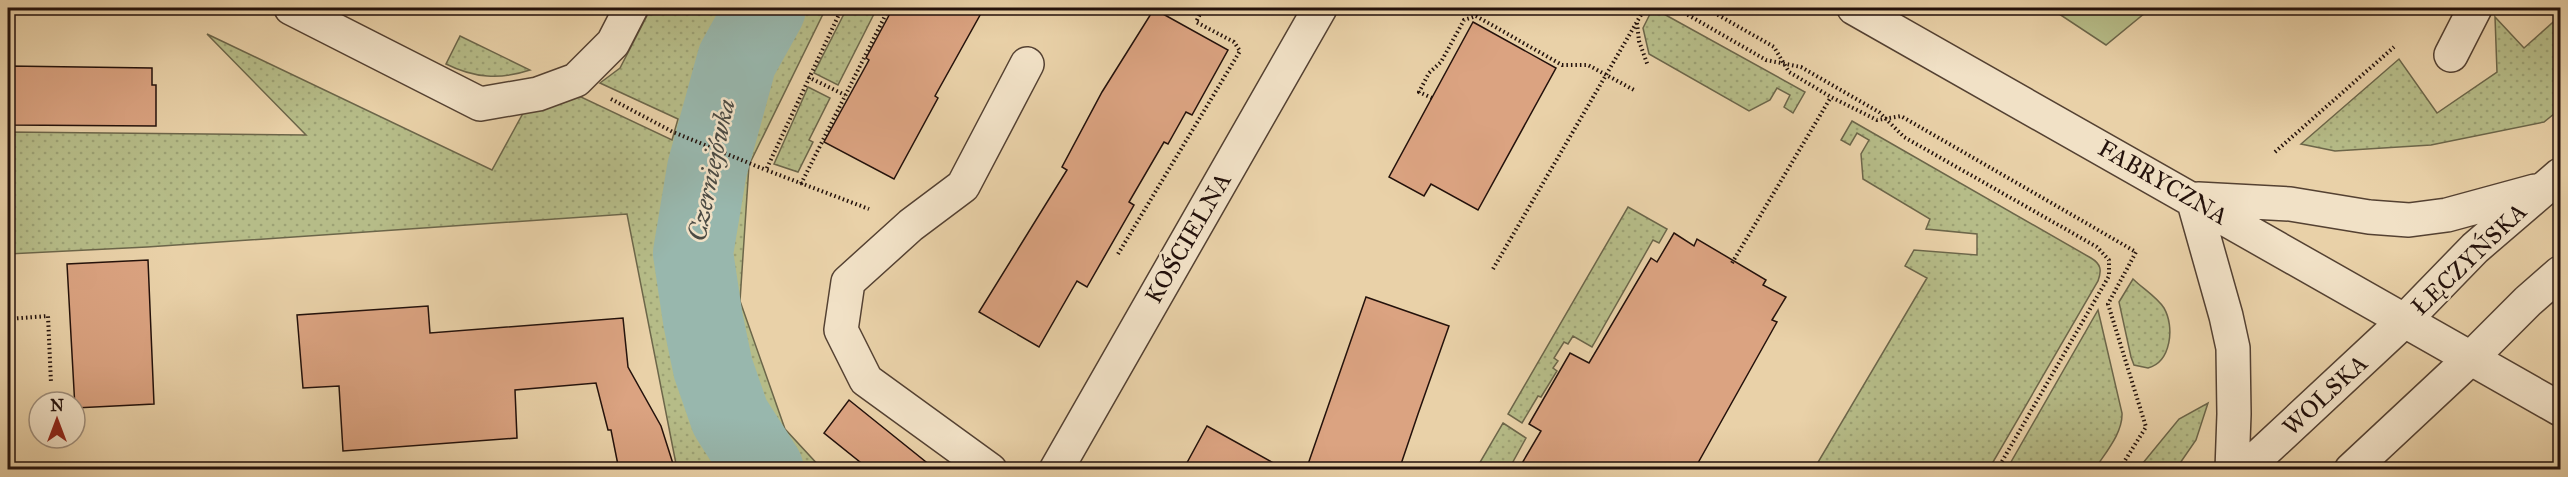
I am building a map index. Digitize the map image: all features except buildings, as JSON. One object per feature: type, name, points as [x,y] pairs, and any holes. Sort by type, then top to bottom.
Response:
[{"type":"street","points":[[291,8],[480,104],[538,94],[576,80],[613,43],[631,8]]},
{"type":"street","name":"KOŚCIELNA","points":[[1056,470],[1320,8]]},
{"type":"street","name":"FABRYCZNA","points":[[1854,8],[2560,409]]},
{"type":"street","points":[[2451,55],[2475,8]]},
{"type":"street","points":[[990,470],[866,380],[841,330],[848,282],[911,225],[963,186],[1027,64]]},
{"type":"street","points":[[2232,470],[2233,348],[2193,199],[2290,204],[2369,217],[2409,220],[2447,215],[2551,182]]},
{"type":"street","name":"ŁĘCZYŃSKA","points":[[2405,320],[2475,248],[2551,182]]},
{"type":"street","points":[[2351,470],[2560,273]]},
{"type":"street","name":"WOLSKA","points":[[2244,470],[2405,320]]},
{"type":"path","points":[[766,170],[842,8]]},
{"type":"path","points":[[801,184],[889,8]]},
{"type":"path","points":[[1118,254],[1240,51],[1234,42],[1196,22],[1203,8]]},
{"type":"path","points":[[1493,269],[1645,8]]},
{"type":"path","points":[[1676,8],[1766,60],[1801,67],[1880,112],[1904,137],[2097,247],[2109,261],[2109,276],[1997,470]]},
{"type":"path","points":[[1706,8],[1774,47],[1789,72],[1831,97],[1877,120],[1901,116],[2136,252],[2108,304],[2146,427],[2119,470]]},
{"type":"path","points":[[1432,98],[1419,92],[1429,73],[1441,62],[1464,20],[1476,16],[1562,65],[1588,65],[1634,90]]},
{"type":"path","points":[[1637,21],[1639,41],[1648,66]]},
{"type":"path","points":[[2275,152],[2394,47]]},
{"type":"path","points":[[808,77],[845,95]]},
{"type":"path","points":[[576,80],[673,132],[749,165],[911,225]]},
{"type":"path","points":[[1732,263],[1831,97]]},
{"type":"path","points":[[8,319],[48,316],[51,383]]},
{"type":"green space","points":[[651,8],[826,8],[749,165],[740,301],[785,429],[822,469],[677,469],[627,214],[147,247],[8,254],[8,132],[306,135],[207,34],[492,170],[527,106],[579,96],[672,140],[678,119],[600,83],[620,68]]},
{"type":"green space","points":[[847,8],[877,8],[838,85],[814,73]]},
{"type":"green space","points":[[1653,8],[1805,92],[1793,113],[1784,107],[1790,95],[1777,88],[1770,100],[1749,111],[1649,54],[1643,28]]},
{"type":"green space","points":[[2050,8],[2151,8],[2106,45]]},
{"type":"green space","points":[[2560,16],[2560,109],[2544,122],[2431,145],[2335,151],[2301,144],[2399,59],[2437,113],[2497,72],[2495,17],[2524,48]]},
{"type":"green space","points":[[460,36],[530,70],[508,75],[487,76],[456,69],[446,64]]},
{"type":"green space","points":[[808,87],[830,98],[809,140],[813,142],[798,172],[774,164]]},
{"type":"green space","points":[[1852,121],[2091,258],[2100,268],[2098,281],[1989,469],[1814,469],[1927,278],[1905,266],[1914,250],[1977,255],[1977,234],[1926,229],[1930,219],[1863,179],[1861,154],[1869,140],[1857,133],[1850,145],[1841,140]]},
{"type":"green space","points":[[1628,207],[1667,229],[1659,243],[1653,240],[1592,347],[1573,336],[1568,344],[1564,342],[1554,358],[1558,361],[1553,368],[1557,371],[1541,397],[1538,396],[1522,423],[1508,414]]},
{"type":"green space","points":[[2133,279],[2161,304],[2169,325],[2169,343],[2166,351],[2162,359],[2148,368],[2134,365],[2119,302]]},
{"type":"green space","points":[[2098,310],[2122,413],[2120,428],[2113,442],[2095,469],[2007,469]]},
{"type":"green space","points":[[2208,403],[2196,440],[2176,469],[2138,469],[2179,419]]},
{"type":"green space","points":[[1503,423],[1526,438],[1509,469],[1481,469],[1479,464]]},
{"type":"waterway","name":"Czerniejówka","points":[[764,470],[730,417],[713,368],[693,253],[707,169],[737,60],[766,8]]}]
